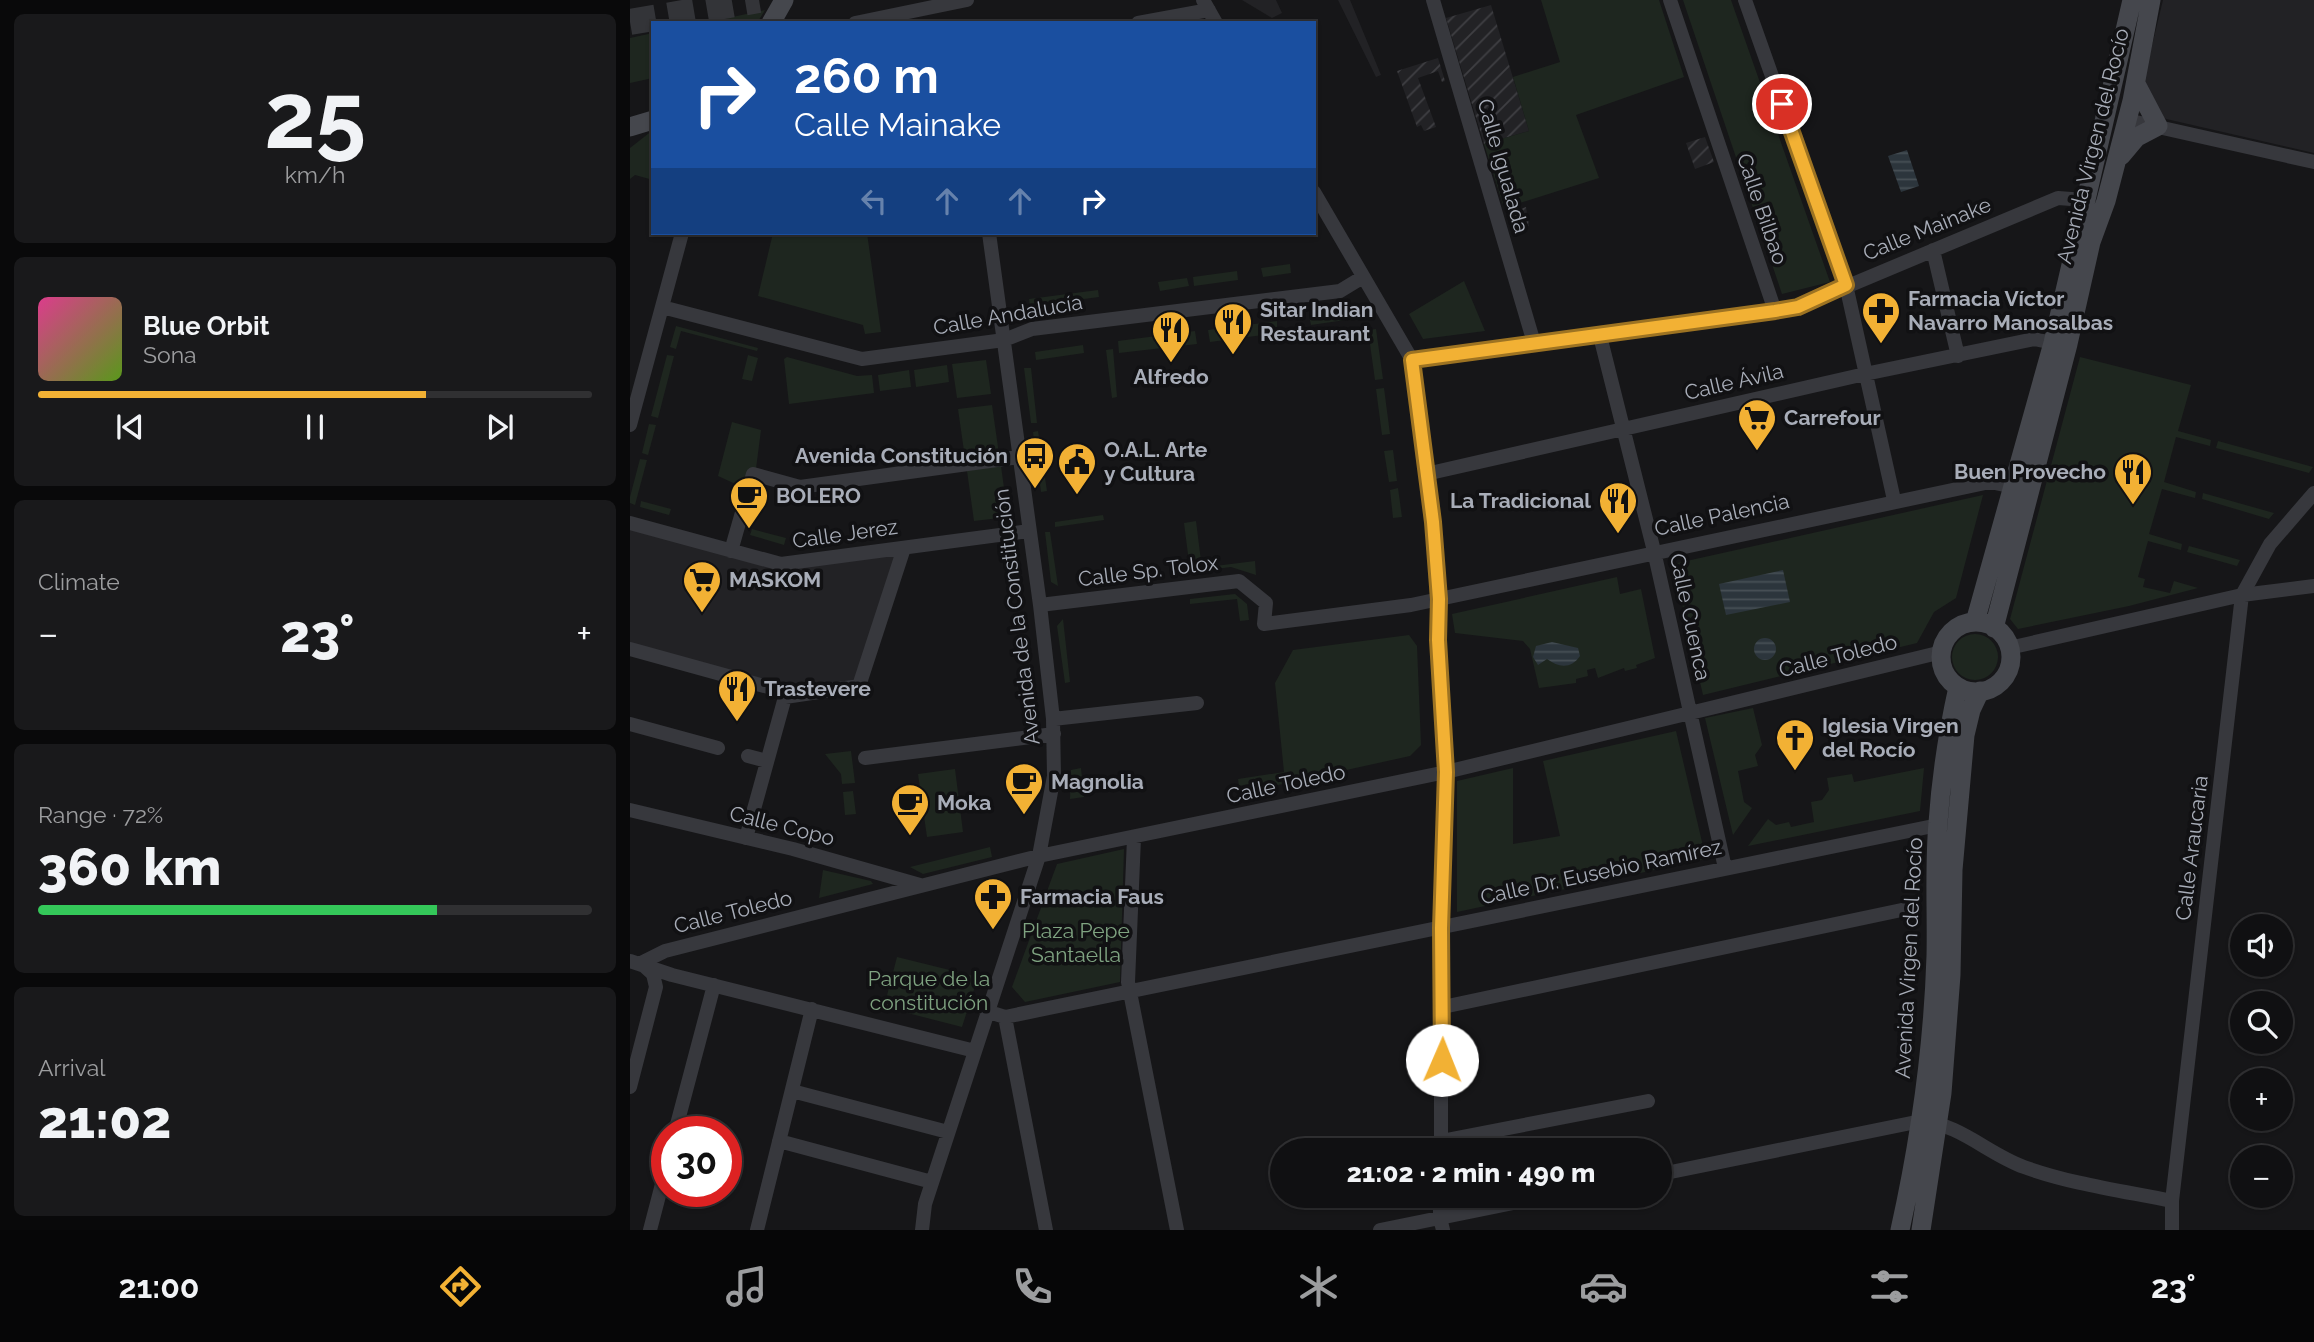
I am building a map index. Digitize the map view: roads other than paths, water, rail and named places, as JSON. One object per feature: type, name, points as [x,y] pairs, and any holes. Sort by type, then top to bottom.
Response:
[{"type":"street","points":[[772,21],[784,0]]},
{"type":"street","points":[[865,21],[967,0]]},
{"type":"street","name":"Calle Igualada","points":[[1433,0],[1534,343]]},
{"type":"street","name":"Calle Bilbao","points":[[1670,0],[1775,311]]},
{"type":"street","points":[[1745,0],[1846,285],[1894,500]]},
{"type":"street","points":[[2133,0],[2137,10],[2117,107],[2127,120],[2314,162]]},
{"type":"street","name":"Avenida Virgen del Rocío","points":[[1985,625],[2014,487],[2053,343],[2133,0]]},
{"type":"street","name":"Avenida Virgen del Rocío","points":[[1985,625],[2059,382],[2091,242],[2116,165],[2136,84],[2151,0]]},
{"type":"street","points":[[1150,21],[1209,11]]},
{"type":"street","points":[[2136,84],[2158,126]]},
{"type":"street","points":[[2085,200],[2097,185],[2112,130],[2127,120]]},
{"type":"street","points":[[2116,165],[2126,146],[2158,126]]},
{"type":"street","points":[[1316,195],[1412,360],[1439,599],[1438,640],[1446,772],[1441,928],[1441,1138]]},
{"type":"street","name":"Calle Mainake","points":[[1412,360],[1798,307],[2058,198],[2085,200]]},
{"type":"street","points":[[630,425],[681,235]]},
{"type":"street","name":"Avenida de la Constitución","points":[[922,1230],[925,1204],[986,1011],[1039,856],[1054,776],[1053,726],[1040,605],[989,235]]},
{"type":"street","points":[[1933,250],[1958,356]]},
{"type":"street","name":"Calle Andalucía","points":[[662,307],[862,359],[1004,340],[1032,329],[1340,291],[1363,277]]},
{"type":"street","name":"Calle Cuenca","points":[[1600,336],[1654,551],[1725,868]]},
{"type":"street","name":"Calle Ávila","points":[[1426,474],[1865,373],[2034,339],[2053,343]]},
{"type":"street","points":[[731,551],[753,474],[800,488],[1019,457]]},
{"type":"street","name":"Calle Palencia","points":[[1439,599],[1894,500],[1990,482],[2014,487]]},
{"type":"street","name":"Calle Araucaria","points":[[2172,1230],[2172,1201],[2242,595],[2270,544],[2314,492]]},
{"type":"street","name":"Calle Jerez","points":[[630,523],[731,551],[791,564],[1029,531]]},
{"type":"street","points":[[746,838],[785,697],[859,686],[904,548]]},
{"type":"street","name":"Calle Sp. Tolox","points":[[1040,605],[1239,582],[1266,603],[1264,624],[1439,599]]},
{"type":"street","points":[[2009,648],[2242,595],[2314,586]]},
{"type":"street","points":[[1985,625],[2009,648],[2007,673],[1996,685],[1980,691],[1958,687],[1944,672],[1942,652],[1946,639],[1956,629],[1985,625]]},
{"type":"street","points":[[630,649],[798,695]]},
{"type":"street","name":"Calle Toledo","points":[[636,962],[696,942],[1039,856],[1446,772],[1942,652]]},
{"type":"street","name":"Avenida Virgen del Rocío","points":[[1921,1230],[1930,1122],[1938,825],[1947,744],[1958,687]]},
{"type":"street","name":"Avenida Virgen del Rocío","points":[[1900,1230],[1930,1122],[1951,975],[1956,821],[1965,735],[1970,710],[1980,691]]},
{"type":"street","points":[[865,758],[1197,703]]},
{"type":"street","points":[[630,724],[718,748]]},
{"type":"street","points":[[748,756],[767,761]]},
{"type":"street","name":"Calle Copo","points":[[630,810],[923,886]]},
{"type":"street","name":"Calle Dr. Eusebio Ramírez","points":[[986,1011],[1005,1017],[1938,825]]},
{"type":"street","points":[[1134,838],[1128,982],[1177,1230]]},
{"type":"street","points":[[1443,1007],[1912,908]]},
{"type":"street","points":[[636,962],[672,975],[975,1051]]},
{"type":"street","points":[[630,1087],[656,986],[653,974],[636,962]]},
{"type":"street","points":[[679,1116],[714,985]]},
{"type":"street","points":[[757,1230],[813,1009]]},
{"type":"street","points":[[1005,1017],[1046,1230]]},
{"type":"street","points":[[792,1091],[948,1132]]},
{"type":"street","points":[[1474,1138],[1648,1101]]},
{"type":"street","points":[[1672,1172],[1930,1122],[2023,1167],[2172,1201]]},
{"type":"street","points":[[779,1141],[932,1182]]},
{"type":"street","points":[[650,1230],[656,1207]]},
{"type":"street","points":[[1380,1230],[1442,1224],[1503,1208]]},
{"type":"tunnel","points":[[630,22],[759,0]]},
{"type":"place","name":"Farmacia Víctor Navarro Manosalbas","points":[[1881,345]]},
{"type":"place","name":"Sitar Indian Restaurant","points":[[1233,356]]},
{"type":"place","name":"Alfredo","points":[[1171,364]]},
{"type":"place","name":"Carrefour","points":[[1757,452]]},
{"type":"place","name":"Avenida Constitución","points":[[1035,490]]},
{"type":"place","name":"O.A.L. Arte y Cultura","points":[[1077,496]]},
{"type":"place","name":"Buen Provecho","points":[[2133,506]]},
{"type":"place","name":"BOLERO","points":[[749,530]]},
{"type":"place","name":"La Tradicional","points":[[1618,535]]},
{"type":"place","name":"MASKOM","points":[[702,614]]},
{"type":"place","name":"Trastevere","points":[[737,723]]},
{"type":"place","name":"Iglesia Virgen del Rocío","points":[[1795,772]]},
{"type":"place","name":"Magnolia","points":[[1024,816]]},
{"type":"place","name":"Moka","points":[[910,837]]},
{"type":"place","name":"Farmacia Faus","points":[[993,931]]},
{"type":"park label","name":"Plaza Pepe Santaella","points":[[1076,943]]},
{"type":"park label","name":"Parque de la constitución","points":[[929,991]]}]
